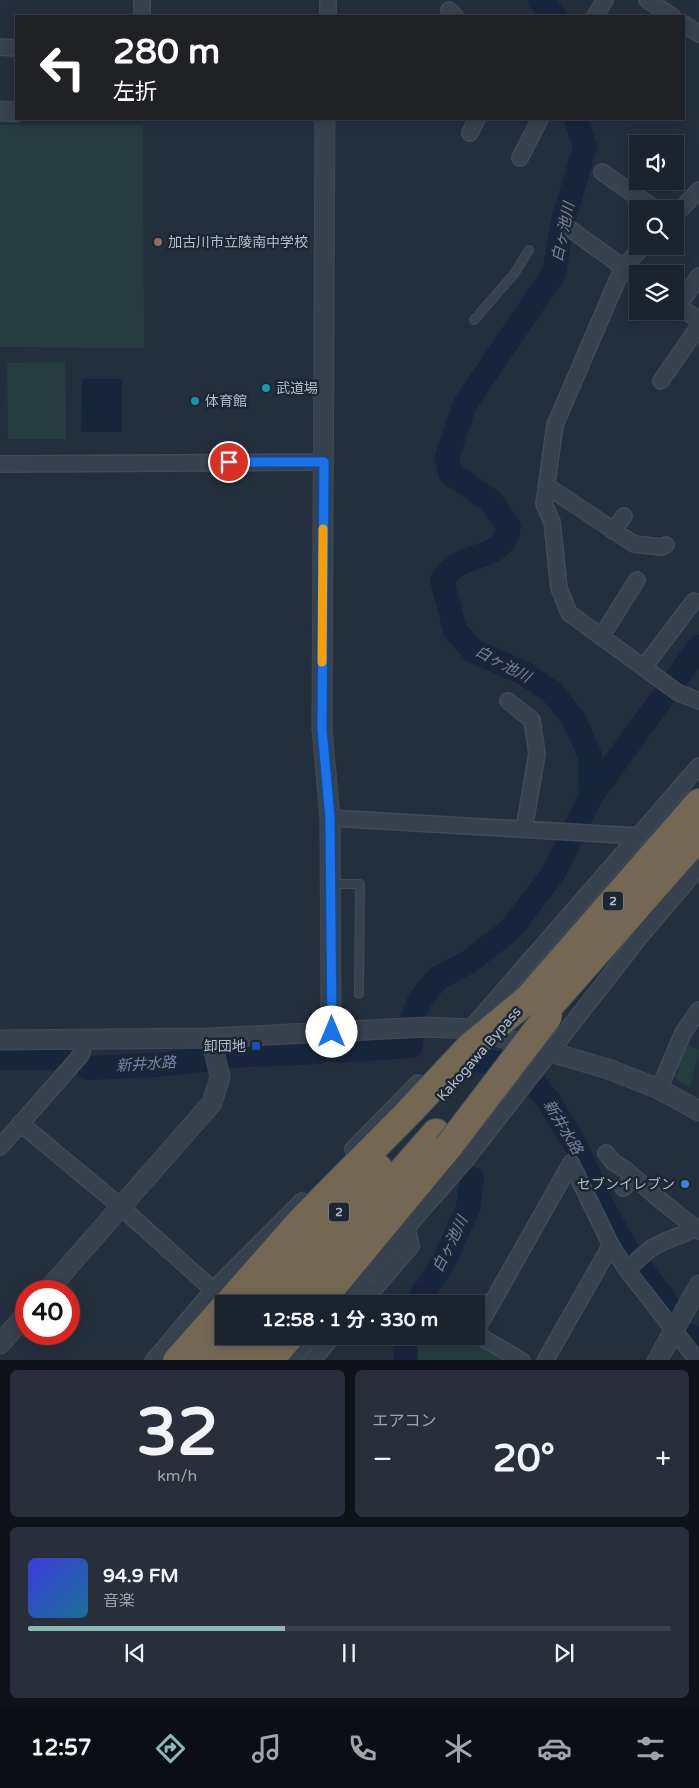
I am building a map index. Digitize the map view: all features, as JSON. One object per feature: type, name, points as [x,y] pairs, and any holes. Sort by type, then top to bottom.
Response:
[{"type":"highway","name":"Kakogawa Bypass","points":[[540,1009],[699,803]]},
{"type":"highway","name":"Kakogawa Bypass","points":[[267,1295],[429,1128],[540,1009],[590,960],[699,836]]},
{"type":"highway","name":"2","points":[[324,1295],[429,1128],[540,1009]]},
{"type":"highway","name":"Kakogawa Bypass","points":[[293,1295],[429,1128]]},
{"type":"highway","points":[[228,1295],[302,1220],[429,1128]]},
{"type":"highway","points":[[177,1360],[215,1310]]},
{"type":"highway","points":[[207,1360],[221,1345]]},
{"type":"highway","points":[[237,1360],[250,1345]]},
{"type":"highway","points":[[269,1360],[282,1345]]},
{"type":"street","points":[[142,0],[142,15]]},
{"type":"street","points":[[328,0],[328,15]]},
{"type":"street","points":[[596,15],[605,0]]},
{"type":"street","points":[[647,0],[670,15]]},
{"type":"street","points":[[685,25],[699,34]]},
{"type":"street","points":[[0,48],[15,48]]},
{"type":"street","points":[[0,111],[15,112]]},
{"type":"street","points":[[325,120],[322,729],[330,818],[332,1032]]},
{"type":"street","points":[[470,133],[476,120]]},
{"type":"street","points":[[520,158],[539,120]]},
{"type":"street","points":[[602,172],[642,200]]},
{"type":"street","points":[[684,206],[699,190]]},
{"type":"street","points":[[570,228],[629,272]]},
{"type":"street","points":[[635,255],[622,267],[555,425],[544,504],[552,522],[559,588],[569,613],[677,692],[699,701]]},
{"type":"street","points":[[684,296],[699,276]]},
{"type":"street","points":[[684,310],[699,320]]},
{"type":"street","points":[[661,381],[699,326]]},
{"type":"street","points":[[0,464],[324,462]]},
{"type":"street","points":[[547,486],[634,544],[662,547],[666,544]]},
{"type":"street","points":[[613,530],[624,516]]},
{"type":"street","points":[[601,637],[637,580]]},
{"type":"street","points":[[644,668],[684,605]]},
{"type":"street","points":[[508,701],[535,713],[537,754],[524,829]]},
{"type":"street","points":[[228,1295],[472,1029],[699,766]]},
{"type":"street","points":[[534,771],[549,774]]},
{"type":"street","points":[[330,818],[639,836]]},
{"type":"street","points":[[348,1295],[465,1161],[639,938],[699,867]]},
{"type":"street","points":[[659,1089],[683,1033],[698,1013]]},
{"type":"street","points":[[0,1040],[211,1038],[427,1027],[472,1029],[608,1069],[659,1089],[699,1111]]},
{"type":"street","points":[[57,1280],[212,1103],[220,1077],[211,1038]]},
{"type":"street","points":[[0,1147],[81,1055],[85,1039]]},
{"type":"street","points":[[20,1123],[121,1207],[216,1295]]},
{"type":"street","points":[[606,1153],[613,1162],[698,1229],[665,1241],[649,1250],[627,1270]]},
{"type":"street","points":[[485,1316],[571,1163],[611,1245],[627,1270],[698,1360]]},
{"type":"street","points":[[622,1188],[635,1178]]},
{"type":"street","points":[[369,1295],[411,1246],[407,1227]]},
{"type":"street","points":[[545,1360],[611,1245]]},
{"type":"street","points":[[657,1360],[699,1285]]},
{"type":"street","points":[[153,1360],[215,1307]]},
{"type":"street","points":[[0,1344],[15,1327]]},
{"type":"street","points":[[485,1337],[522,1360]]},
{"type":"street","points":[[291,1360],[304,1345]]},
{"type":"street","points":[[312,1360],[325,1345]]},
{"type":"lane","points":[[474,320],[514,274],[529,250]]},
{"type":"lane","points":[[331,884],[360,884],[359,994]]},
{"type":"green space","points":[[0,125],[143,125],[144,348],[0,347]]},
{"type":"green space","points":[[65,362],[66,439],[8,439],[7,363]]},
{"type":"green space","points":[[685,1045],[699,1050],[690,1087],[675,1078],[680,1069],[675,1067]]},
{"type":"green space","points":[[415,1345],[480,1345],[507,1360],[416,1360]]},
{"type":"water","points":[[82,379],[122,379],[122,432],[81,432]]},
{"type":"waterway","name":"白ヶ池川","points":[[540,0],[554,15]]},
{"type":"waterway","name":"白ヶ池川","points":[[335,1051],[411,1046],[412,1020],[419,1001],[438,978],[467,963],[510,930],[553,874],[591,796],[590,755],[573,718],[552,692],[522,672],[473,651],[455,630],[442,580],[456,566],[496,549],[502,544],[509,527],[491,501],[450,473],[447,457],[465,404],[554,273],[563,221],[585,147],[576,120]]},
{"type":"waterway","points":[[591,796],[699,647]]},
{"type":"waterway","name":"新井水路","points":[[229,1056],[319,1052]]},
{"type":"waterway","name":"新井水路","points":[[0,1058],[60,1058]]},
{"type":"waterway","name":"新井水路","points":[[451,1075],[468,1059],[520,1066],[549,1101],[576,1146],[604,1209],[627,1250],[668,1305]]},
{"type":"waterway","name":"新井水路","points":[[88,1068],[155,1065],[204,1060]]},
{"type":"waterway","name":"白ヶ池川","points":[[422,1295],[443,1263],[468,1208],[472,1179]]},
{"type":"waterway","name":"新井水路","points":[[691,1336],[699,1346]]},
{"type":"waterway","name":"白ヶ池川","points":[[405,1345],[406,1360]]},
{"type":"slow traffic","points":[[322,662],[323,529]]},
{"type":"place","name":"加古川市立陵南中学校","points":[[158,242]]},
{"type":"place","name":"武道場","points":[[266,388]]},
{"type":"place","name":"体育館","points":[[195,401]]},
{"type":"place","name":"卸団地","points":[[256,1046]]},
{"type":"place","name":"セブンイレブン","points":[[685,1184]]},
{"type":"route","points":[[229,462],[324,462],[322,729],[330,818],[332,1032]]}]
